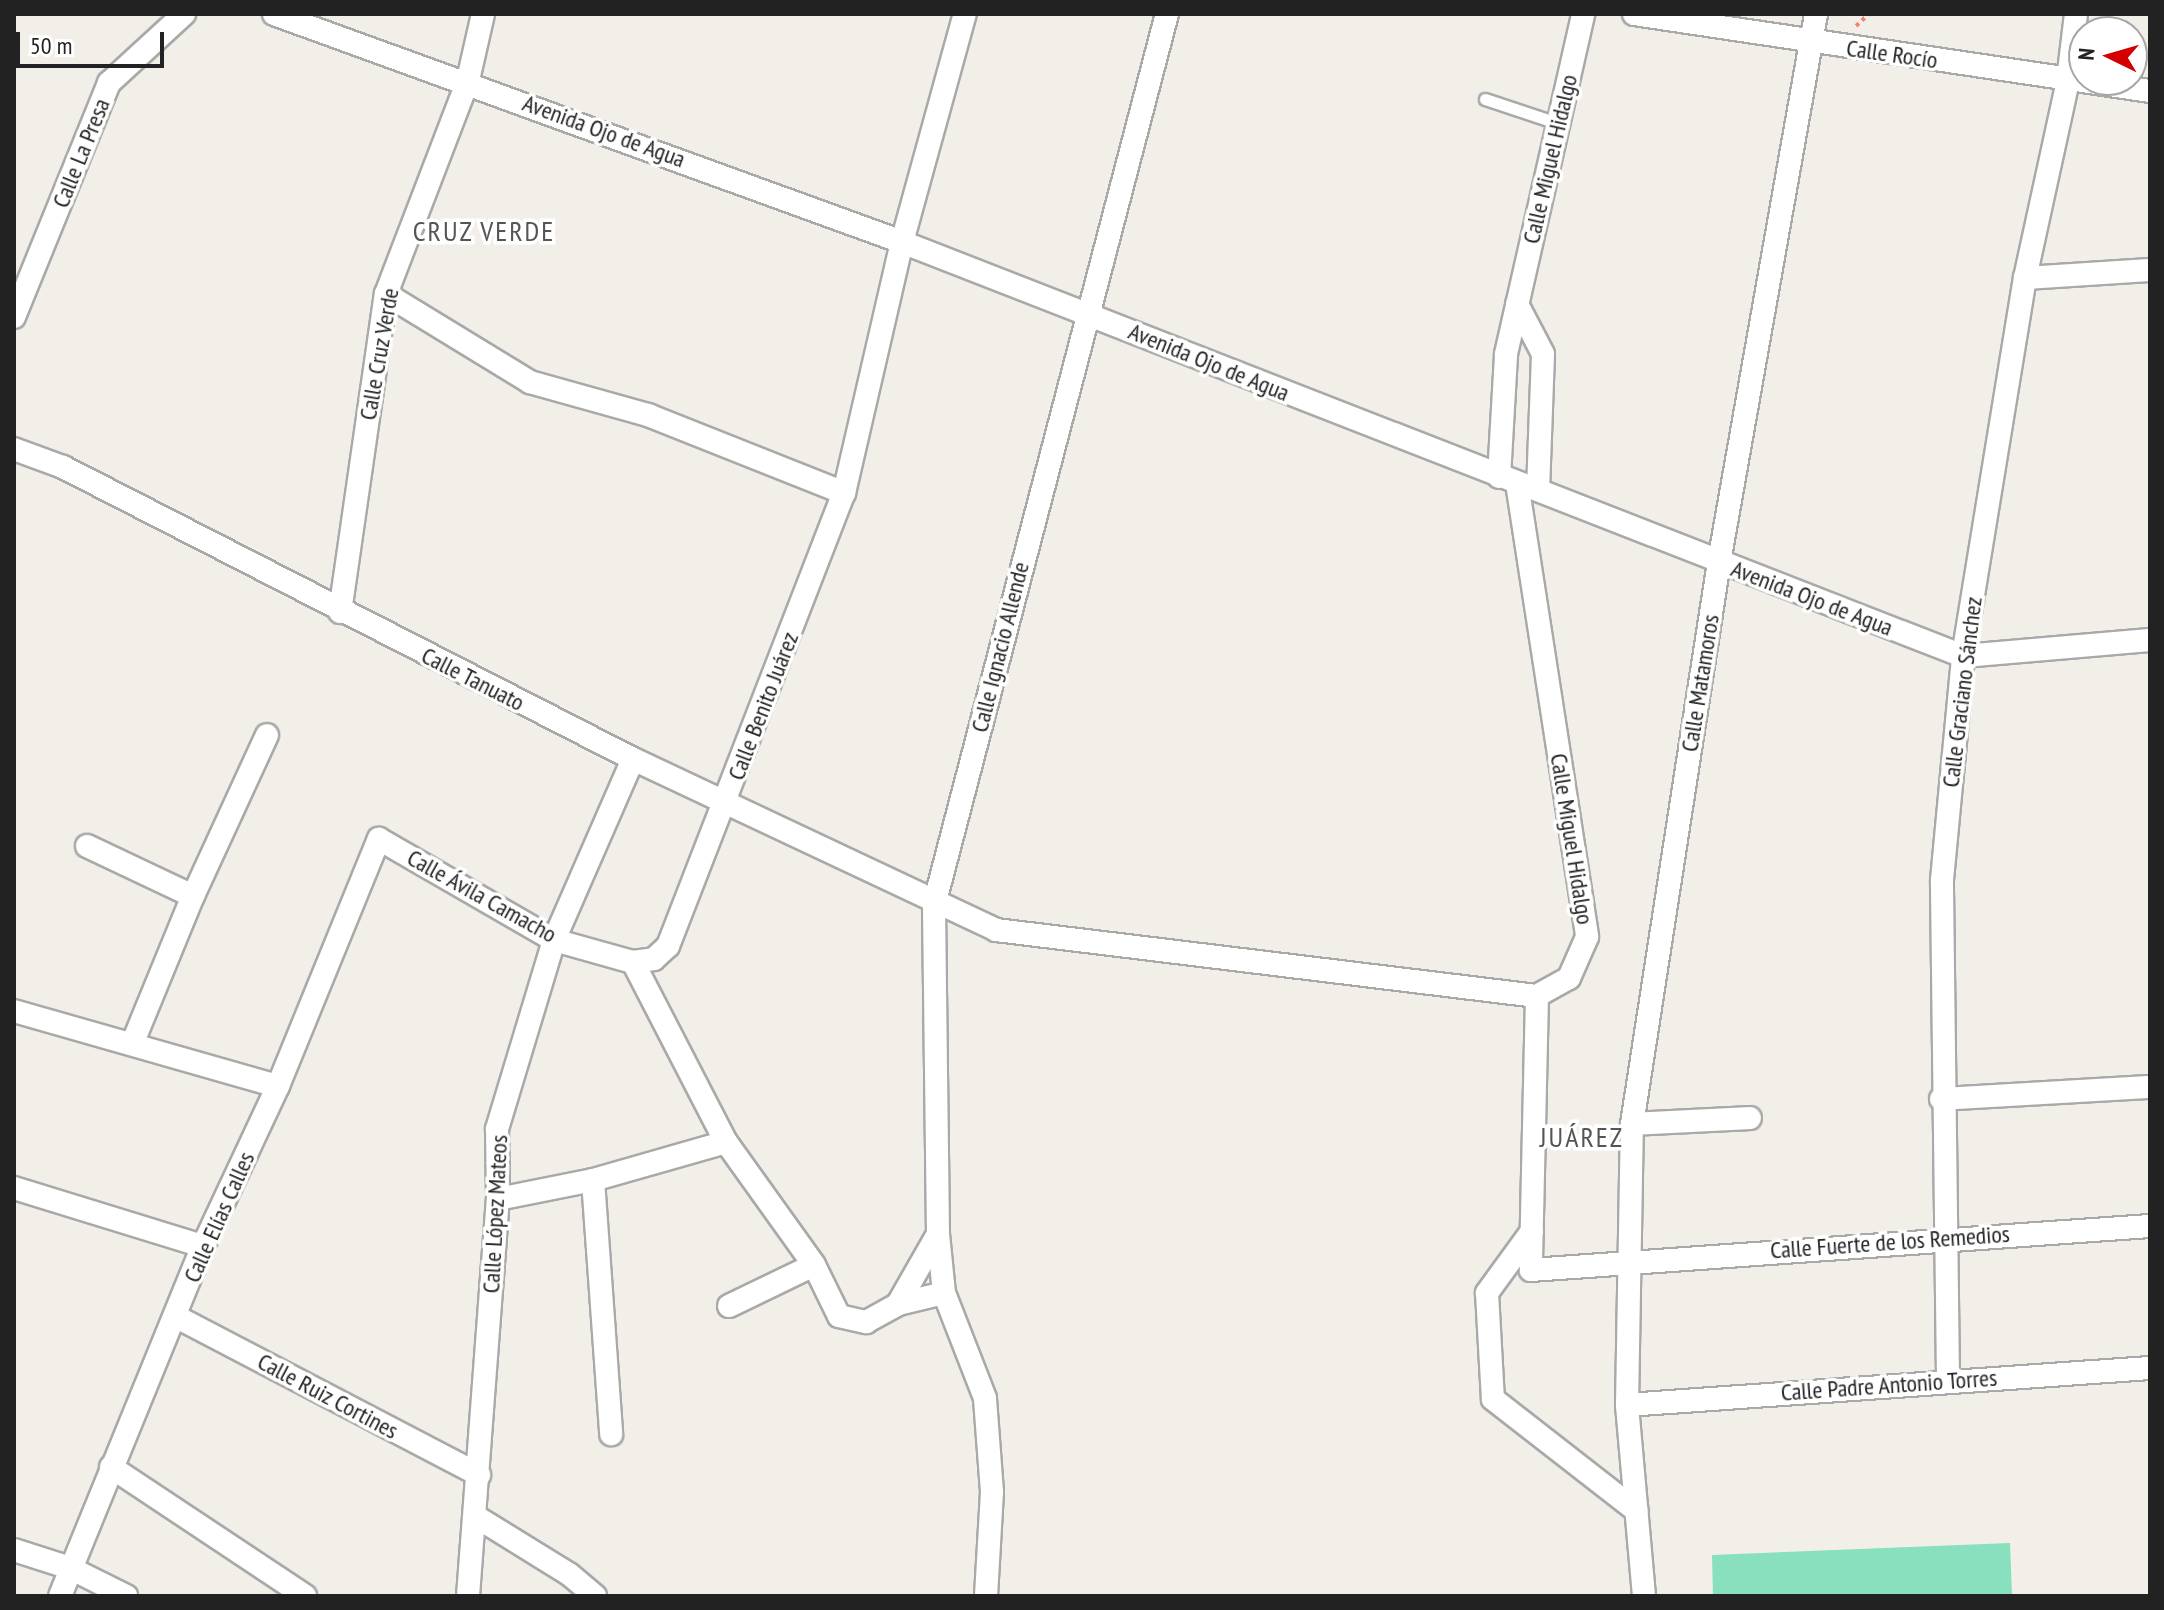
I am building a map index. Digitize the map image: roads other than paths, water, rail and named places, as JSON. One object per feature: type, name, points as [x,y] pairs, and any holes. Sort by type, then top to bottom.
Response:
[{"type":"street","name":"Calle La Presa","points":[[14,317],[109,83],[184,14]]},
{"type":"street","name":"Avenida Ojo de Agua","points":[[274,14],[468,80],[902,242],[1963,656],[2150,640]]},
{"type":"street","name":"Calle Cruz Verde","points":[[340,612],[386,294],[468,80],[483,14]]},
{"type":"street","name":"Calle Benito Juárez","points":[[633,962],[654,959],[668,946],[844,493],[902,242],[965,14]]},
{"type":"street","name":"Calle Ignacio Allende","points":[[986,1596],[992,1492],[985,1398],[944,1293],[938,1234],[934,905],[1086,314],[1167,14]]},
{"type":"street","name":"Calle Miguel Hidalgo","points":[[1537,996],[1569,978],[1587,937],[1518,483],[1506,354],[1583,14]]},
{"type":"street","name":"Calle Rocío","points":[[1634,14],[2068,80]]},
{"type":"street","name":"Calle Matamoros","points":[[1631,1262],[1632,1124],[1719,562],[1816,14]]},
{"type":"street","name":"Calle Graciano Sánchez","points":[[1948,1379],[1941,1099],[1942,880],[1963,656],[2025,278],[2068,80]]},
{"type":"street","points":[[2025,278],[2150,270]]},
{"type":"street","points":[[386,294],[530,382],[648,415],[844,493]]},
{"type":"street","name":"Calle Miguel Hidalgo","points":[[1517,304],[1543,354],[1518,483]]},
{"type":"street","name":"Calle Tanuato","points":[[14,449],[63,467],[340,612],[633,759],[727,800],[934,905],[996,930],[1537,996]]},
{"type":"street","points":[[133,1042],[193,896],[267,735]]},
{"type":"street","name":"Calle López Mateos","points":[[468,1596],[498,1199],[497,1129],[554,940],[633,759]]},
{"type":"street","name":"Calle Ávila Camacho","points":[[379,839],[554,940],[633,962]]},
{"type":"street","name":"Calle Elías Calles","points":[[60,1596],[111,1467],[177,1317],[203,1246],[278,1086],[379,839]]},
{"type":"street","points":[[87,846],[193,896]]},
{"type":"street","points":[[633,962],[726,1142],[814,1265],[839,1316],[850,1322],[866,1322],[898,1304],[944,1293]]},
{"type":"street","points":[[1537,996],[1531,1270],[1631,1262],[1627,1405],[1644,1596]]},
{"type":"street","points":[[14,1011],[133,1042],[278,1086]]},
{"type":"street","points":[[1941,1099],[2150,1087]]},
{"type":"street","points":[[1632,1124],[1750,1118]]},
{"type":"street","points":[[498,1199],[593,1180],[726,1142]]},
{"type":"street","points":[[593,1180],[611,1434]]},
{"type":"street","points":[[14,1188],[203,1246]]},
{"type":"street","name":"Calle Fuerte de los Remedios","points":[[1631,1262],[1943,1237],[2150,1226]]},
{"type":"street","points":[[1532,1231],[1487,1293],[1493,1399],[1637,1511]]},
{"type":"street","points":[[898,1304],[938,1234]]},
{"type":"street","points":[[729,1306],[814,1265]]},
{"type":"street","name":"Calle Ruiz Cortines","points":[[177,1317],[479,1475]]},
{"type":"street","name":"Calle Padre Antonio Torres","points":[[1627,1405],[1948,1379],[2150,1368]]},
{"type":"street","points":[[111,1467],[305,1596]]},
{"type":"street","points":[[475,1516],[595,1596]]},
{"type":"street","points":[[14,1550],[70,1568],[126,1596]]},
{"type":"lane","points":[[1485,99],[1557,123]]},
{"type":"district","name":"CRUZ VERDE","points":[[484,231]]},
{"type":"district","name":"JUÁREZ","points":[[1582,1137]]}]
